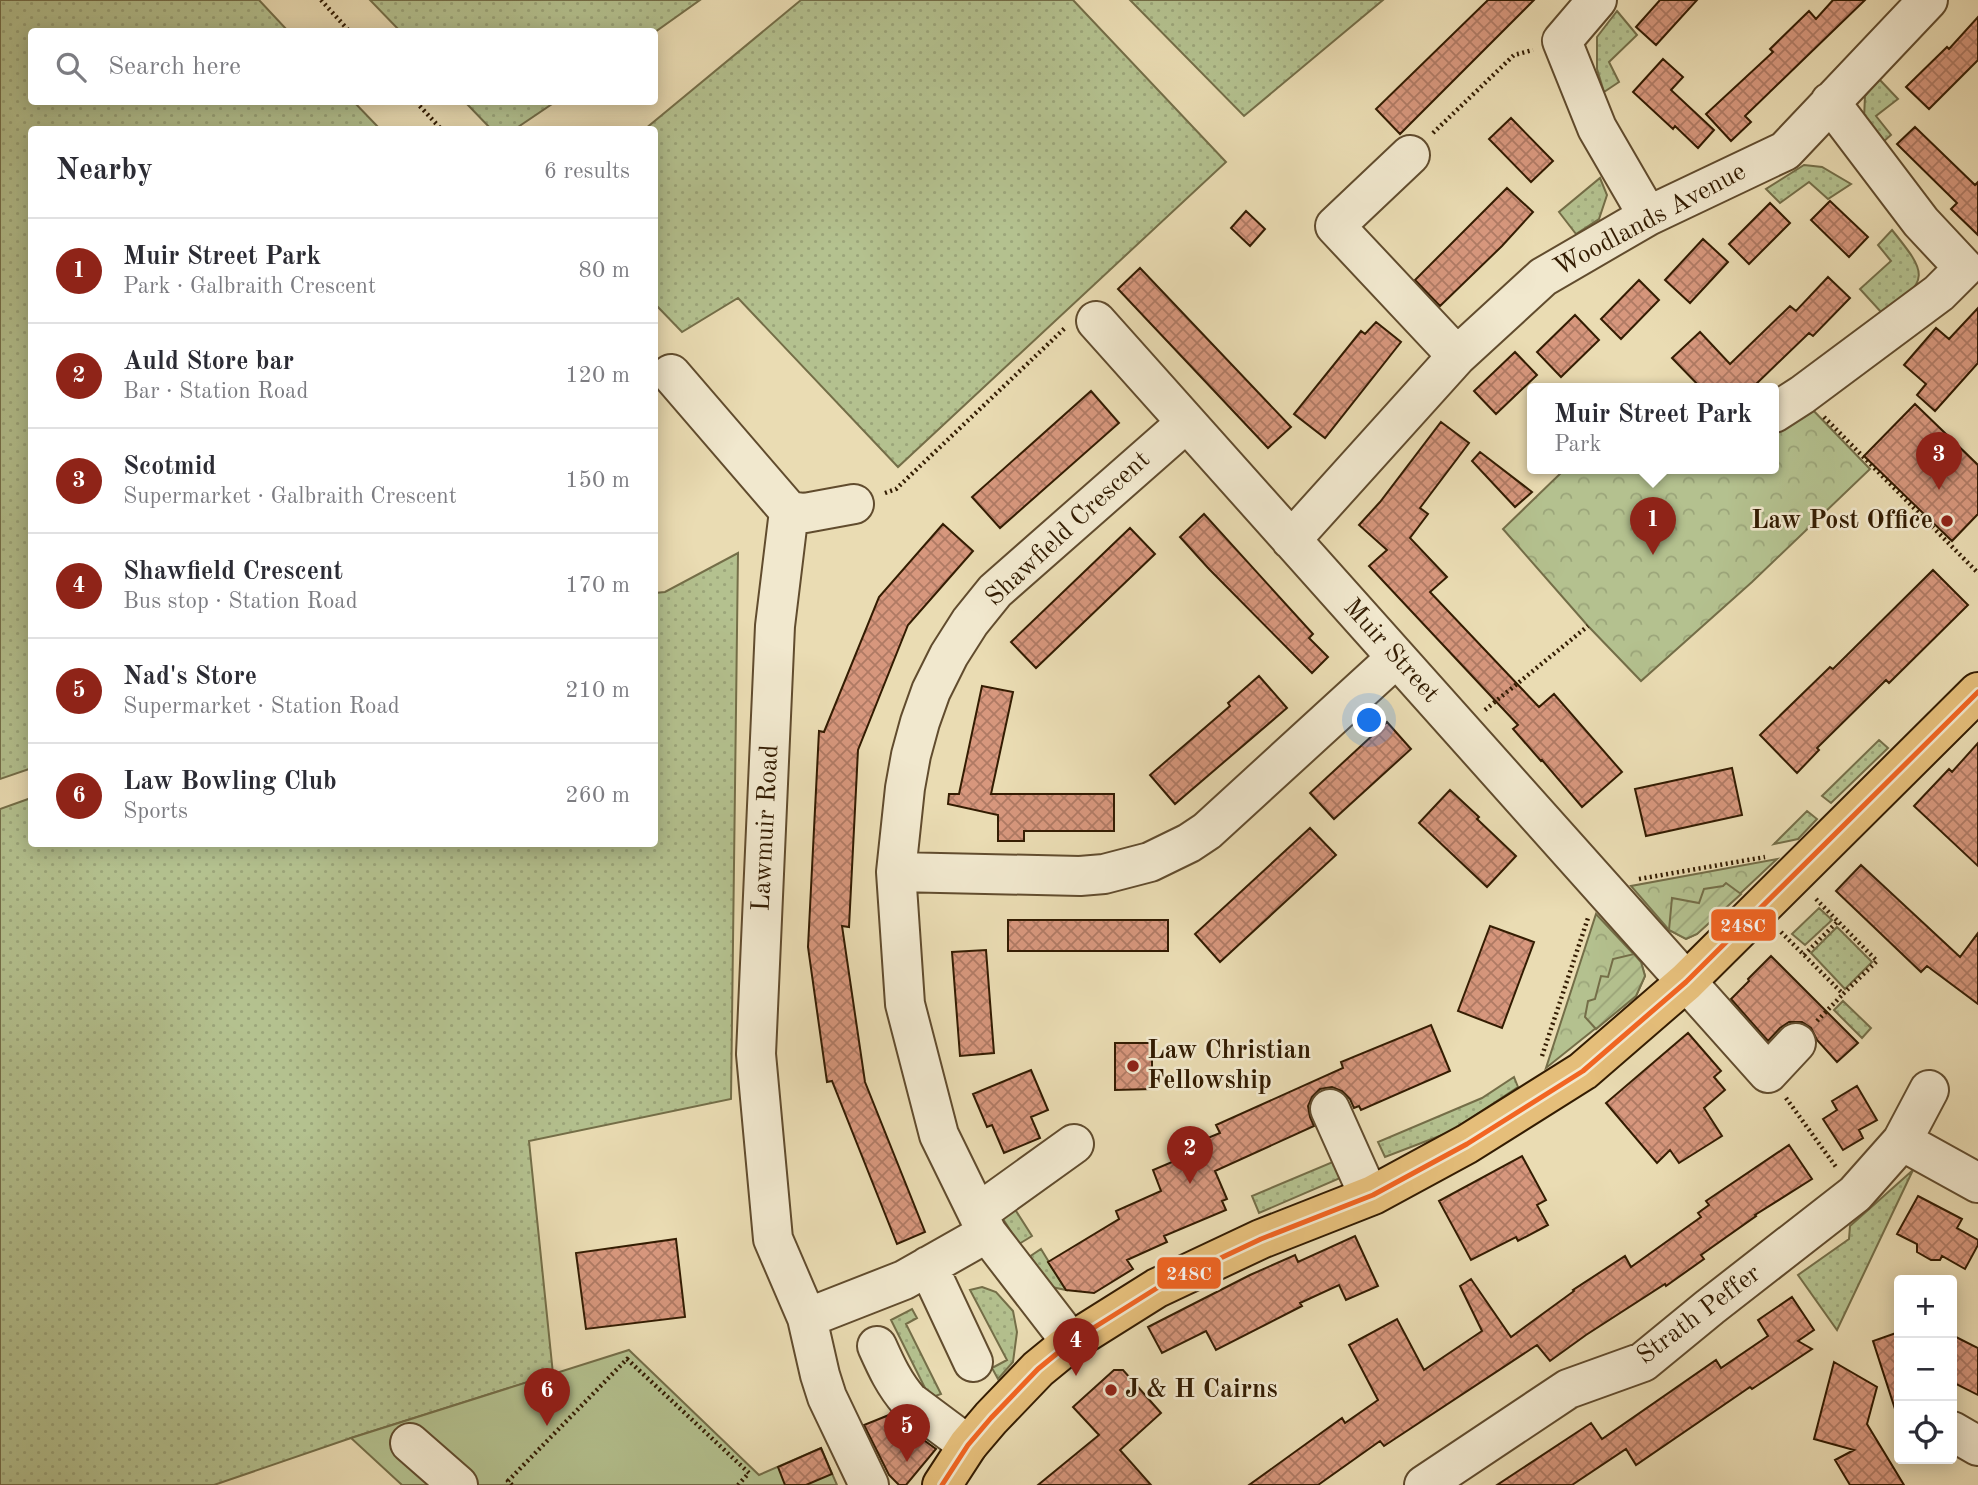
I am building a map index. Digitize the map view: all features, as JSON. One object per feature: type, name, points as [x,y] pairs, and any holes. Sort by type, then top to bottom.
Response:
[{"type":"main road","points":[[942,1485],[991,1418],[1038,1369],[1072,1342],[1157,1288],[1261,1239],[1369,1196],[1467,1144],[1583,1071],[1686,982],[1758,910],[1781,866],[1978,692]]},
{"type":"street","points":[[1597,0],[1562,41],[1597,128],[1648,216]]},
{"type":"street","name":"Woodlands Avenue","points":[[1292,540],[1457,356],[1543,276],[1648,216],[1785,151],[1928,0]]},
{"type":"street","points":[[1788,404],[1939,293],[1971,266],[1921,222],[1830,102]]},
{"type":"street","points":[[1410,155],[1335,226],[1457,356]]},
{"type":"street","name":"Muir Street","points":[[1096,321],[1768,1073]]},
{"type":"street","points":[[671,374],[789,511],[805,513],[854,504]]},
{"type":"street","name":"Shawfield Crescent","points":[[1072,1342],[983,1223],[939,1135],[905,1004],[896,872],[905,788],[920,722],[932,691],[949,655],[995,591],[1186,423]]},
{"type":"street","name":"Lawmuir Road","points":[[789,511],[775,626],[756,1054],[773,1239],[807,1318],[827,1397],[869,1485]]},
{"type":"street","points":[[896,872],[1080,876],[1116,871],[1150,862],[1207,831],[1396,658]]},
{"type":"street","points":[[1768,1073],[1796,1043]]},
{"type":"street","name":"Strath Peffer","points":[[1434,1482],[1568,1389],[1643,1362],[1855,1194],[1902,1141],[1928,1090]]},
{"type":"street","points":[[1330,1109],[1369,1196]]},
{"type":"street","points":[[1902,1141],[1978,1183]]},
{"type":"street","points":[[807,1318],[904,1280],[928,1266],[983,1223],[1074,1144]]},
{"type":"street","points":[[928,1266],[974,1362]]},
{"type":"street","points":[[877,1346],[893,1381],[909,1401],[968,1446]]},
{"type":"street","points":[[1957,1435],[1978,1446]]},
{"type":"street","points":[[410,1443],[458,1485]]},
{"type":"path","points":[[321,0],[346,28]]},
{"type":"path","points":[[1410,155],[1514,55],[1562,41]]},
{"type":"path","points":[[419,105],[438,126]]},
{"type":"path","points":[[854,504],[896,489],[1071,322],[1096,321]]},
{"type":"path","points":[[1788,404],[1978,573]]},
{"type":"path","points":[[1461,730],[1588,626]]},
{"type":"path","points":[[1525,1107],[1599,885],[1781,866],[1877,961],[1843,994],[1758,910]]},
{"type":"path","points":[[1804,955],[1838,921]]},
{"type":"path","points":[[1768,1073],[1855,1194]]},
{"type":"path","points":[[512,1485],[508,1481],[627,1359],[749,1473],[738,1485]]},
{"type":"green space","points":[[0,0],[259,0],[285,28],[28,28],[28,105],[357,105],[377,126],[28,126],[28,769],[0,779]]},
{"type":"green space","points":[[370,0],[700,0],[658,30],[397,28]]},
{"type":"green space","points":[[801,0],[1073,0],[1226,162],[898,467],[738,298],[682,332],[658,307],[658,126],[649,126]]},
{"type":"green space","points":[[1130,0],[1383,0],[1244,116]]},
{"type":"green space","points":[[1617,11],[1637,35],[1609,62],[1619,82],[1604,92],[1597,69],[1597,37]]},
{"type":"green space","points":[[1879,79],[1898,99],[1876,116],[1891,135],[1874,150],[1864,119],[1865,96]]},
{"type":"green space","points":[[468,105],[551,105],[519,126],[488,126]]},
{"type":"green space","points":[[1804,165],[1822,167],[1851,184],[1828,199],[1809,182],[1780,203],[1766,189]]},
{"type":"green space","points":[[1600,178],[1607,195],[1599,219],[1576,234],[1559,212]]},
{"type":"green space","points":[[1892,230],[1912,256],[1919,276],[1909,292],[1881,312],[1860,289],[1891,261],[1878,245]]},
{"type":"green space","points":[[1808,405],[1870,469],[1752,582],[1641,681],[1588,626],[1503,529],[1560,474],[1779,474],[1779,420]]},
{"type":"green space","points":[[738,553],[731,1099],[529,1141],[553,1374],[214,1485],[0,1485],[0,809],[28,799],[28,847],[658,847],[658,593],[665,592]]},
{"type":"green space","points":[[1879,740],[1888,748],[1831,803],[1822,796]]},
{"type":"green space","points":[[1807,811],[1817,819],[1798,839],[1774,844]]},
{"type":"green space","points":[[1777,859],[1697,934],[1686,939],[1669,930],[1631,886]]},
{"type":"green space","points":[[1726,883],[1741,894],[1697,934],[1686,939],[1669,930],[1672,898],[1699,903],[1704,889],[1723,886]]},
{"type":"green space","points":[[1819,908],[1832,920],[1805,945],[1792,934]]},
{"type":"green space","points":[[1596,914],[1641,962],[1645,976],[1636,996],[1546,1068]]},
{"type":"green space","points":[[1837,927],[1872,962],[1845,989],[1811,953]]},
{"type":"green space","points":[[1634,954],[1641,962],[1645,976],[1636,996],[1596,1029],[1585,1017],[1588,1001],[1595,999],[1601,976],[1608,977],[1613,959]]},
{"type":"green space","points":[[1843,1001],[1871,1028],[1862,1038],[1834,1010]]},
{"type":"green space","points":[[1514,1077],[1518,1087],[1450,1132],[1385,1157],[1378,1142],[1482,1098]]},
{"type":"green space","points":[[1347,1156],[1354,1172],[1259,1213],[1252,1196]]},
{"type":"green space","points":[[1913,1170],[1837,1330],[1798,1275],[1849,1239],[1850,1226]]},
{"type":"green space","points":[[1009,1200],[1032,1236],[1019,1244],[996,1208]]},
{"type":"green space","points":[[1041,1249],[1066,1290],[1047,1286],[1029,1257]]},
{"type":"green space","points":[[982,1287],[996,1292],[1013,1311],[1017,1332],[1013,1362],[998,1379],[992,1368],[1007,1360],[970,1290]]},
{"type":"green space","points":[[912,1309],[917,1318],[906,1324],[941,1394],[930,1398],[891,1320]]},
{"type":"green space","points":[[629,1350],[759,1475],[821,1448],[837,1485],[402,1485],[351,1438]]},
{"type":"building","points":[[1488,0],[1534,0],[1400,134],[1376,109]]},
{"type":"building","points":[[1660,0],[1697,0],[1656,45],[1636,27]]},
{"type":"building","points":[[1833,0],[1865,0],[1745,116],[1751,122],[1731,141],[1706,114],[1773,52],[1770,49],[1809,11],[1816,19]]},
{"type":"building","points":[[1978,17],[1978,60],[1929,109],[1906,87],[1947,47],[1949,49]]},
{"type":"building","points":[[1663,59],[1683,77],[1671,90],[1714,130],[1698,148],[1633,92]]},
{"type":"building","points":[[1511,118],[1553,161],[1531,182],[1489,139]]},
{"type":"building","points":[[1915,127],[1975,185],[1978,182],[1978,235],[1951,209],[1957,203],[1897,144]]},
{"type":"building","points":[[1507,188],[1533,212],[1440,306],[1415,280]]},
{"type":"building","points":[[1830,201],[1868,237],[1849,257],[1811,220]]},
{"type":"building","points":[[1770,203],[1790,223],[1749,264],[1729,244]]},
{"type":"building","points":[[1246,211],[1265,229],[1250,246],[1231,228]]},
{"type":"building","points":[[1703,239],[1728,262],[1690,303],[1665,280]]},
{"type":"building","points":[[1140,268],[1291,427],[1268,448],[1118,289]]},
{"type":"building","points":[[1828,277],[1850,298],[1813,336],[1809,333],[1757,383],[1696,383],[1672,358],[1700,332],[1730,364],[1790,306],[1796,311]]},
{"type":"building","points":[[1639,280],[1659,300],[1621,339],[1601,319]]},
{"type":"building","points":[[1978,308],[1978,363],[1935,411],[1917,395],[1926,384],[1904,365],[1936,328],[1949,339]]},
{"type":"building","points":[[1575,315],[1599,340],[1561,377],[1537,352]]},
{"type":"building","points":[[1376,322],[1401,342],[1325,438],[1294,414],[1361,331],[1365,334]]},
{"type":"building","points":[[1515,352],[1537,375],[1496,414],[1474,391]]},
{"type":"building","points":[[1091,391],[1119,423],[1000,528],[972,497]]},
{"type":"building","points":[[1915,404],[1978,465],[1978,514],[1952,541],[1864,456]]},
{"type":"building","points":[[1441,422],[1469,443],[1420,508],[1428,514],[1410,538],[1447,577],[1430,592],[1539,707],[1554,694],[1622,772],[1582,807],[1513,729],[1518,725],[1369,566],[1387,550],[1359,525],[1380,502]]},
{"type":"building","points":[[1480,452],[1532,492],[1515,507],[1472,461]]},
{"type":"building","points":[[1204,514],[1313,634],[1309,638],[1328,657],[1312,673],[1180,537]]},
{"type":"building","points":[[943,524],[973,551],[908,625],[858,750],[849,927],[842,926],[865,1082],[925,1232],[897,1244],[832,1081],[827,1082],[808,947],[819,731],[824,732],[879,597]]},
{"type":"building","points":[[1130,528],[1155,554],[1036,668],[1011,642]]},
{"type":"building","points":[[1933,570],[1968,605],[1889,683],[1886,680],[1817,748],[1819,750],[1797,773],[1760,735],[1830,667],[1833,669]]},
{"type":"building","points":[[1259,676],[1287,708],[1175,804],[1150,775],[1230,706],[1228,703]]},
{"type":"building","points":[[982,686],[1013,692],[991,794],[1114,794],[1114,831],[1024,831],[1024,841],[998,841],[998,815],[948,804],[949,794],[959,794]]},
{"type":"building","points":[[1387,722],[1411,749],[1334,819],[1310,793]]},
{"type":"building","points":[[1978,743],[1978,866],[1914,806],[1949,769],[1952,772]]},
{"type":"building","points":[[1732,768],[1742,815],[1646,836],[1635,789]]},
{"type":"building","points":[[1450,790],[1516,856],[1487,887],[1419,823]]},
{"type":"building","points":[[1310,828],[1336,855],[1220,962],[1195,934]]},
{"type":"building","points":[[1861,865],[1960,957],[1978,933],[1978,1004],[1927,966],[1921,972],[1836,891]]},
{"type":"building","points":[[1008,920],[1168,920],[1168,951],[1008,951]]},
{"type":"building","points":[[1490,926],[1534,942],[1502,1028],[1458,1011]]},
{"type":"building","points":[[986,950],[994,1053],[960,1056],[952,952]]},
{"type":"building","points":[[1771,956],[1858,1043],[1837,1062],[1817,1040],[1811,1028],[1802,1022],[1789,1022],[1768,1041],[1731,999]]},
{"type":"building","points":[[1431,1025],[1450,1071],[1361,1110],[1359,1106],[1354,1108],[1342,1091],[1332,1087],[1320,1089],[1308,1106],[1314,1126],[1215,1171],[1227,1199],[1222,1201],[1226,1210],[1164,1236],[1167,1242],[1127,1260],[1133,1269],[1094,1293],[1066,1290],[1048,1262],[1119,1219],[1116,1211],[1161,1191],[1153,1170],[1184,1157],[1181,1149],[1220,1133],[1216,1125],[1343,1068],[1341,1062]]},
{"type":"building","points":[[1688,1033],[1721,1071],[1714,1077],[1725,1090],[1704,1108],[1722,1136],[1679,1163],[1670,1150],[1657,1163],[1606,1103]]},
{"type":"building","name":"Law Christian Fellowship","points":[[1115,1043],[1152,1043],[1152,1089],[1115,1090]]},
{"type":"building","points":[[1031,1070],[1048,1110],[1031,1117],[1040,1138],[1004,1153],[992,1125],[987,1127],[973,1094]]},
{"type":"building","points":[[1857,1086],[1877,1120],[1859,1130],[1863,1138],[1843,1150],[1823,1119],[1837,1110],[1832,1101]]},
{"type":"building","points":[[1789,1145],[1812,1179],[1755,1215],[1701,1255],[1704,1259],[1666,1286],[1665,1284],[1586,1335],[1550,1361],[1537,1345],[1384,1446],[1380,1441],[1318,1485],[1249,1485],[1342,1418],[1345,1423],[1378,1400],[1349,1345],[1397,1319],[1424,1370],[1482,1331],[1460,1286],[1471,1279],[1511,1337],[1573,1290],[1625,1256],[1631,1267],[1701,1217],[1698,1213],[1709,1205],[1706,1201]]},
{"type":"building","points":[[1522,1156],[1546,1200],[1537,1205],[1548,1225],[1518,1241],[1516,1237],[1471,1260],[1439,1201]]},
{"type":"building","points":[[1918,1196],[1962,1219],[1957,1228],[1978,1240],[1965,1269],[1942,1256],[1940,1260],[1931,1260],[1917,1252],[1917,1244],[1897,1234]]},
{"type":"building","points":[[1355,1236],[1378,1286],[1346,1300],[1339,1285],[1300,1303],[1302,1306],[1216,1350],[1206,1331],[1162,1353],[1148,1327],[1295,1255],[1298,1262]]},
{"type":"building","points":[[676,1239],[685,1317],[586,1329],[576,1253]]},
{"type":"building","points":[[1792,1297],[1814,1330],[1798,1341],[1812,1349],[1752,1389],[1750,1387],[1636,1465],[1626,1449],[1572,1485],[1497,1485],[1591,1423],[1602,1439],[1716,1360],[1721,1368],[1768,1336],[1758,1320]]},
{"type":"building","points":[[1894,1334],[1894,1406],[1873,1341]]},
{"type":"building","points":[[1957,1338],[1978,1348],[1978,1395],[1957,1384]]},
{"type":"building","points":[[1834,1362],[1877,1387],[1867,1424],[1904,1485],[1850,1485],[1835,1460],[1854,1450],[1814,1439]]},
{"type":"building","points":[[1114,1370],[1123,1370],[1161,1413],[1120,1450],[1151,1485],[1038,1485],[1099,1435],[1073,1407]]},
{"type":"building","points":[[889,1415],[936,1449],[906,1485],[899,1485],[889,1475],[864,1425]]},
{"type":"building","points":[[821,1448],[832,1474],[806,1485],[785,1485],[778,1467]]},
{"type":"transit line","name":"248C","points":[[942,1485],[968,1445],[991,1418],[1038,1369],[1071,1342],[1157,1288],[1261,1239],[1373,1195],[1467,1144],[1583,1071],[1686,982],[1978,692]]},
{"type":"place","name":"Scotmid","points":[[1939,490]]},
{"type":"place","name":"Law Post Office","points":[[1947,521]]},
{"type":"place","name":"Muir Street Park","points":[[1653,555]]},
{"type":"place","name":"Law Christian Fellowship","points":[[1133,1066]]},
{"type":"place","name":"Auld Store bar","points":[[1190,1184]]},
{"type":"place","name":"Shawfield Crescent","points":[[1076,1376]]},
{"type":"place","name":"J & H Cairns","points":[[1111,1390]]},
{"type":"place","name":"Law Bowling Club","points":[[547,1426]]},
{"type":"place","name":"Nad's Store","points":[[907,1462]]}]
